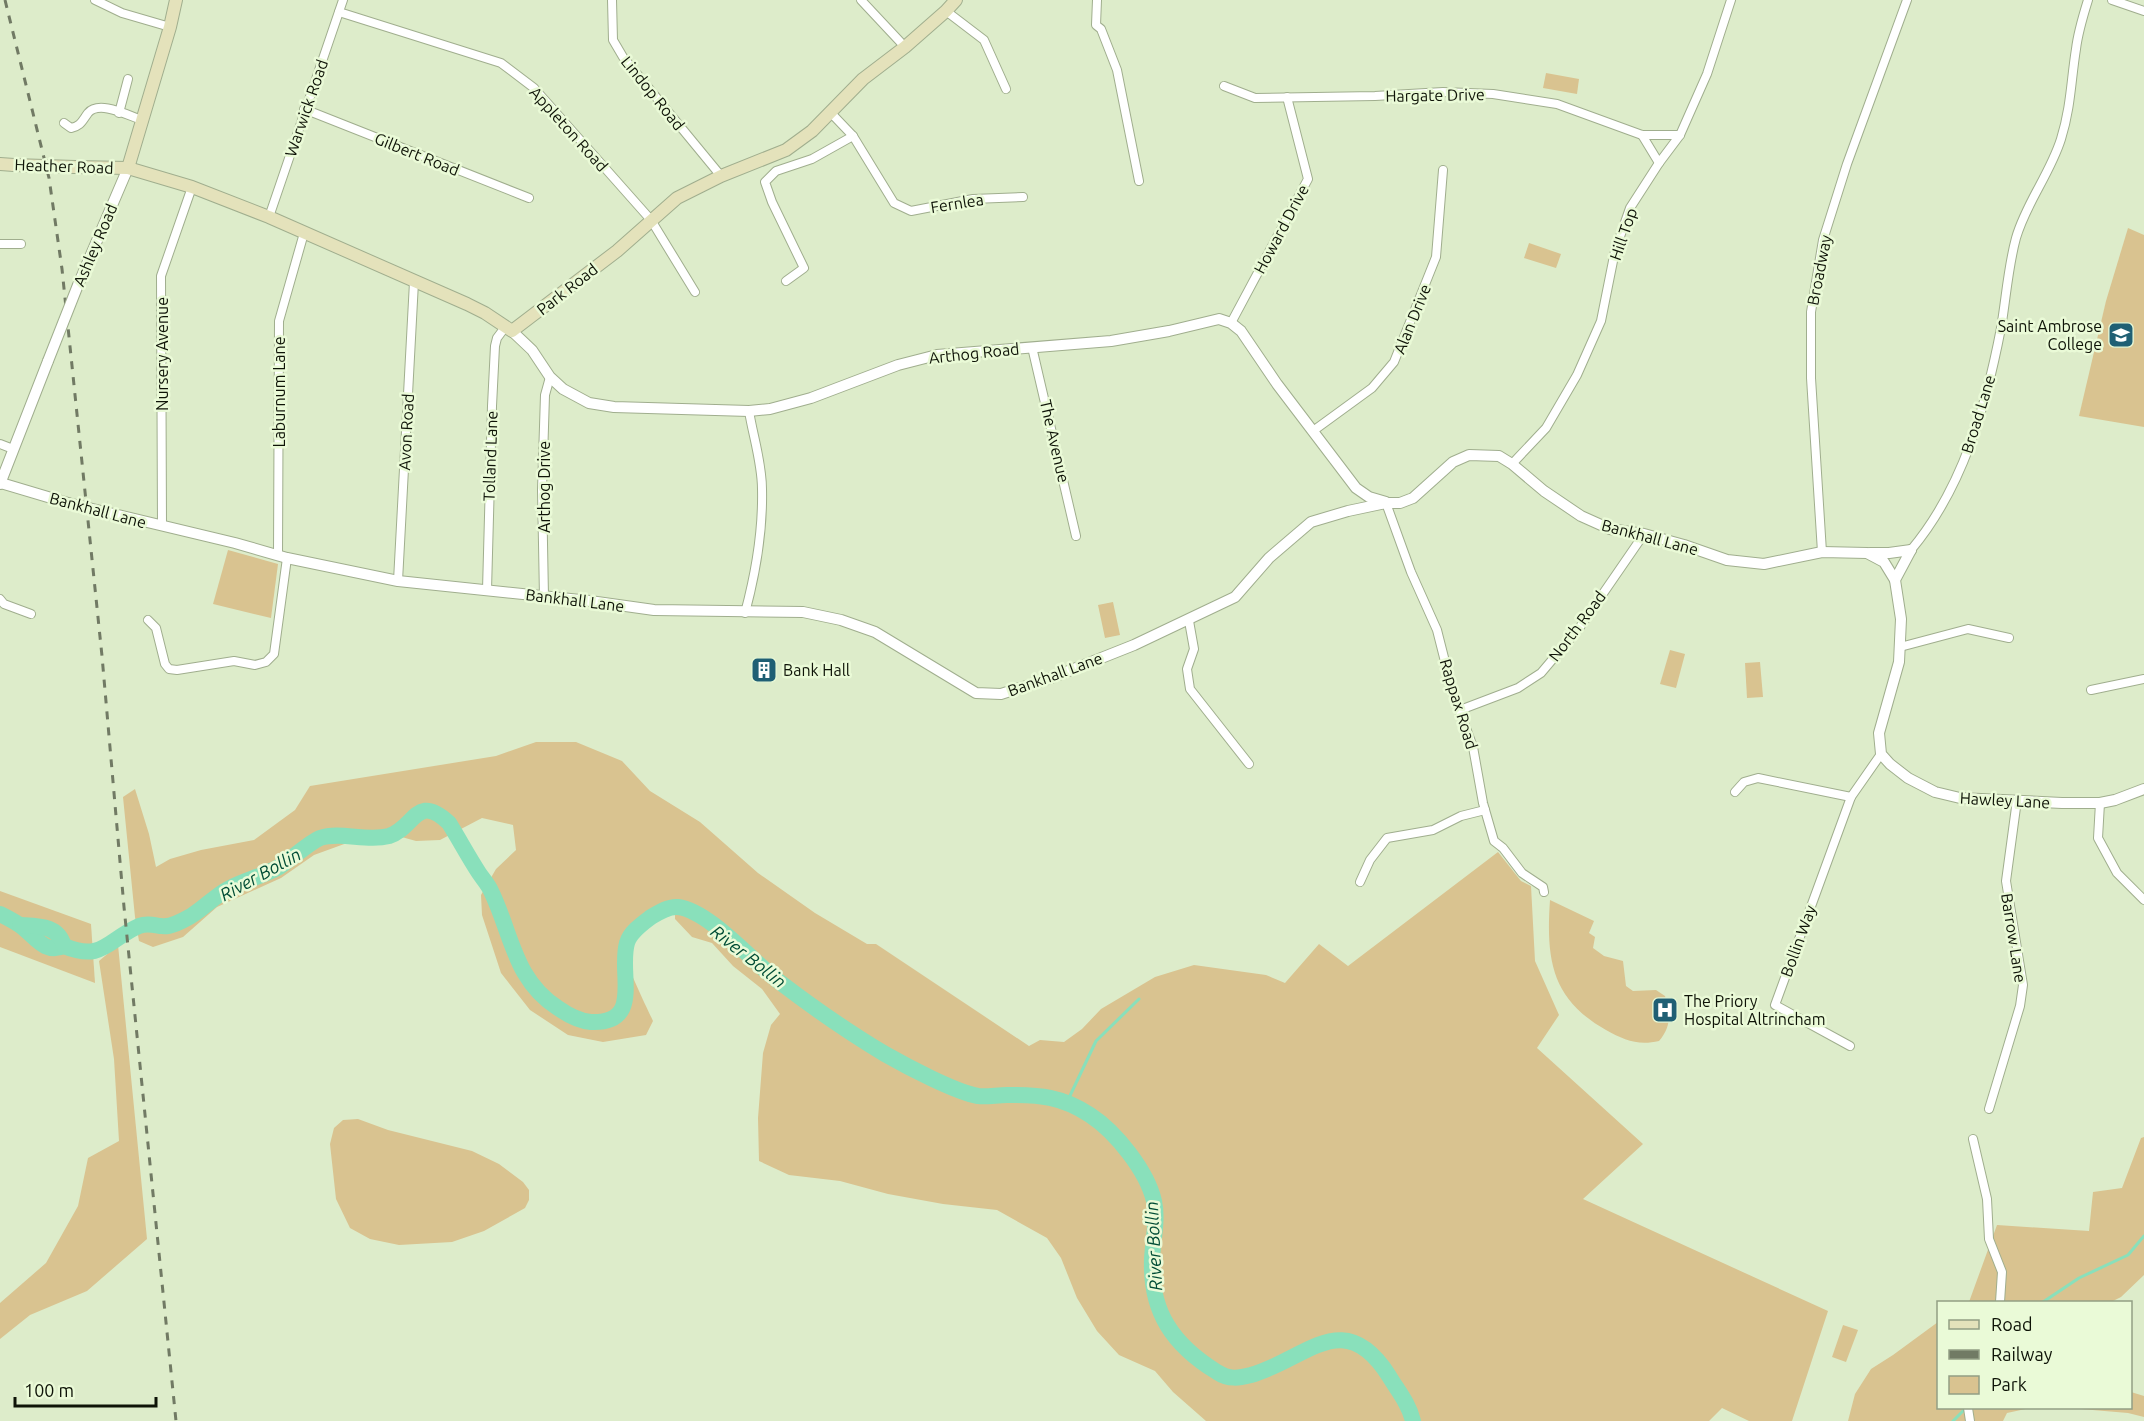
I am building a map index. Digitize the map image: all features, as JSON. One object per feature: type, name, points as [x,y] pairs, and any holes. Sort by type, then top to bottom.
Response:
[{"type":"main road","name":"Ashley Road","points":[[128,168],[176,0]]},
{"type":"main road","name":"Park Road","points":[[509,328],[617,250],[677,198],[721,176],[786,150],[812,131],[863,80],[905,47],[956,0]]},
{"type":"main road","name":"Heather Road","points":[[0,164],[128,168]]},
{"type":"main road","points":[[128,168],[192,187],[269,217],[467,304],[509,328]]},
{"type":"street","points":[[95,0],[122,13],[170,27]]},
{"type":"street","name":"Warwick Road","points":[[269,217],[343,0]]},
{"type":"street","name":"Lindop Road","points":[[612,0],[613,40],[623,57],[721,176]]},
{"type":"street","points":[[861,0],[905,47]]},
{"type":"street","points":[[1097,0],[1096,25],[1101,30],[1117,70],[1139,181]]},
{"type":"street","name":"Hill Top","points":[[1512,464],[1546,428],[1577,375],[1601,321],[1615,251],[1630,208],[1680,135],[1707,74],[1731,0]]},
{"type":"street","name":"Broadway","points":[[1822,552],[1810,378],[1811,312],[1827,229],[1847,164],[1907,0]]},
{"type":"street","name":"Broad Lane","points":[[1895,580],[1911,550],[1939,511],[1972,439],[2000,331],[2016,240],[2026,211],[2048,171],[2061,140],[2070,107],[2076,48],[2088,0]]},
{"type":"street","points":[[2112,0],[2144,11]]},
{"type":"street","points":[[946,11],[984,40],[1006,89]]},
{"type":"street","name":"Appleton Road","points":[[339,12],[501,63],[534,88],[651,220],[695,292]]},
{"type":"street","points":[[119,113],[128,79]]},
{"type":"street","name":"Hargate Drive","points":[[1224,86],[1255,98],[1376,96],[1443,92],[1493,94],[1557,105],[1642,135],[1680,135]]},
{"type":"street","name":"Howard Drive","points":[[1231,322],[1308,179],[1287,97]]},
{"type":"street","points":[[64,123],[66,126],[75,128],[83,122],[89,112],[105,107],[142,120]]},
{"type":"street","name":"Gilbert Road","points":[[304,109],[529,198]]},
{"type":"street","name":"Fernlea","points":[[831,113],[853,136],[894,203],[911,211],[973,199],[1023,196]]},
{"type":"street","points":[[1642,135],[1659,163]]},
{"type":"street","points":[[786,281],[804,268],[772,202],[765,182],[776,171],[812,159],[853,136]]},
{"type":"street","name":"Ashley Road","points":[[0,484],[78,285],[128,168]]},
{"type":"street","name":"Alan Drive","points":[[1313,431],[1372,388],[1394,362],[1436,257],[1443,170]]},
{"type":"street","name":"Nursery Avenue","points":[[162,526],[161,276],[192,187]]},
{"type":"street","name":"Laburnum Lane","points":[[148,620],[156,628],[165,664],[169,669],[177,670],[234,661],[255,665],[266,662],[274,654],[283,557],[279,321],[304,233]]},
{"type":"street","points":[[0,244],[21,244]]},
{"type":"street","name":"Avon Road","points":[[398,581],[414,282]]},
{"type":"street","name":"Arthog Road","points":[[509,328],[532,350],[550,377],[578,398],[601,406],[749,411],[771,409],[811,398],[919,358],[962,351],[1111,341],[1169,331],[1218,319],[1231,322]]},
{"type":"street","points":[[1231,322],[1241,331],[1277,384],[1356,488],[1369,497],[1386,502]]},
{"type":"street","name":"Tolland Lane","points":[[487,590],[495,346],[497,338],[509,328]]},
{"type":"street","name":"The Avenue","points":[[1032,347],[1076,536]]},
{"type":"street","name":"Arthog Drive","points":[[544,597],[542,490],[545,395],[550,377]]},
{"type":"street","points":[[745,613],[755,576],[760,539],[762,487],[749,411]]},
{"type":"street","points":[[0,444],[13,449]]},
{"type":"street","name":"Bankhall Lane","points":[[0,484],[283,557],[398,581],[654,610],[804,612],[841,620],[875,633],[976,693],[1001,694],[1071,670],[1189,621],[1235,597],[1269,558],[1311,522],[1386,502],[1400,503],[1413,498],[1453,462],[1469,455],[1499,456],[1581,516],[1610,529],[1644,534],[1727,560],[1764,564],[1822,552],[1889,553],[1911,550]]},
{"type":"street","name":"Rappax Road","points":[[1386,502],[1411,572],[1437,630],[1460,711],[1473,747],[1485,810],[1494,841],[1503,848],[1522,873],[1543,887],[1544,892]]},
{"type":"street","name":"North Road","points":[[1460,711],[1518,688],[1541,673],[1580,627],[1644,534]]},
{"type":"street","points":[[1867,553],[1884,562],[1895,580],[1901,619],[1899,662],[1879,733],[1881,754]]},
{"type":"street","points":[[0,599],[4,604],[23,607],[31,614]]},
{"type":"street","points":[[1189,621],[1194,649],[1187,669],[1190,689],[1250,764]]},
{"type":"street","points":[[1900,647],[1968,628],[2009,638]]},
{"type":"street","points":[[2091,690],[2144,679]]},
{"type":"street","name":"Bollin Way","points":[[1850,1046],[1775,1005],[1851,797],[1881,754]]},
{"type":"street","name":"Hawley Lane","points":[[1881,754],[1908,778],[1935,792],[1960,798],[2100,803],[2144,789]]},
{"type":"street","points":[[1735,792],[1749,780],[1768,778],[1851,797]]},
{"type":"street","name":"Barrow Lane","points":[[1989,1108],[2020,1006],[2024,985],[2006,881],[2017,800]]},
{"type":"street","points":[[2100,803],[2098,838],[2116,873],[2144,900]]},
{"type":"street","points":[[1360,882],[1370,860],[1387,838],[1433,830],[1461,816],[1485,810]]},
{"type":"street","points":[[1973,1139],[1988,1199],[1989,1239],[2002,1272],[2000,1301]]},
{"type":"green space","points":[[1546,73],[1579,79],[1577,94],[1543,88]]},
{"type":"green space","name":"Saint Ambrose College","points":[[2128,228],[2144,235],[2144,427],[2079,416],[2106,301]]},
{"type":"green space","points":[[1529,243],[1561,254],[1556,268],[1524,258]]},
{"type":"green space","points":[[228,550],[278,564],[271,618],[213,604]]},
{"type":"green space","points":[[1113,602],[1120,635],[1105,638],[1098,605]]},
{"type":"green space","points":[[1670,650],[1685,654],[1676,688],[1660,684]]},
{"type":"green space","points":[[1760,662],[1763,697],[1747,698],[1745,663]]},
{"type":"green space","points":[[536,742],[576,742],[622,761],[650,791],[700,822],[758,873],[815,913],[867,944],[876,944],[1029,1046],[1040,1040],[1064,1042],[1082,1029],[1101,1009],[1155,977],[1194,965],[1266,975],[1285,983],[1319,944],[1348,966],[1498,852],[1521,881],[1531,886],[1535,961],[1559,1015],[1537,1048],[1643,1144],[1583,1199],[1828,1311],[1792,1421],[1749,1421],[1722,1408],[1709,1421],[1206,1421],[1173,1392],[1155,1371],[1119,1355],[1097,1331],[1077,1298],[1061,1258],[1047,1238],[997,1210],[943,1204],[888,1194],[840,1181],[789,1175],[759,1161],[758,1118],[763,1053],[771,1025],[780,1014],[762,989],[733,966],[712,943],[692,937],[675,919],[675,906],[658,913],[643,924],[636,931],[627,948],[627,962],[653,1021],[646,1035],[603,1042],[568,1035],[530,1010],[501,973],[482,915],[481,895],[496,869],[516,850],[513,825],[482,818],[440,840],[416,841],[380,831],[314,855],[281,878],[217,907],[183,937],[153,947],[139,941],[123,797],[135,789],[149,834],[156,867],[170,859],[201,850],[254,840],[295,810],[310,786],[496,756]]},
{"type":"green space","points":[[0,891],[91,924],[95,983],[0,947]]},
{"type":"green space","points":[[1550,900],[1594,921],[1589,933],[1595,937],[1593,948],[1604,956],[1623,961],[1626,986],[1633,991],[1656,990],[1665,996],[1669,1019],[1666,1030],[1659,1041],[1638,1042],[1619,1037],[1588,1018],[1573,1005],[1563,991],[1551,959]]},
{"type":"green space","points":[[118,945],[147,1239],[87,1291],[30,1315],[0,1339],[0,1303],[46,1263],[78,1206],[88,1158],[119,1141],[114,1059],[99,961]]},
{"type":"green space","points":[[358,1119],[388,1130],[472,1151],[499,1164],[523,1182],[529,1190],[529,1200],[525,1208],[484,1231],[452,1242],[399,1245],[370,1239],[350,1228],[336,1199],[330,1144],[334,1128],[343,1120]]},
{"type":"green space","points":[[2144,1137],[2144,1275],[2121,1297],[2113,1301],[1969,1301],[1997,1225],[2089,1231],[2093,1192],[2122,1188],[2141,1138]]},
{"type":"green space","points":[[1937,1323],[1937,1409],[2025,1409],[2007,1413],[2003,1421],[1848,1421],[1855,1394],[1871,1369]]},
{"type":"green space","points":[[1843,1325],[1858,1330],[1846,1362],[1832,1357]]},
{"type":"green space","points":[[2132,1392],[2144,1396],[2144,1417],[2128,1413],[2081,1409],[2132,1409]]},
{"type":"waterway","name":"River Bollin","points":[[20,925],[52,930],[64,946],[88,952],[96,950],[139,926],[147,924],[168,926],[185,920],[223,892],[279,867],[320,838],[328,836],[381,838],[398,832],[422,811],[438,814],[449,823],[488,886],[516,955],[532,984],[543,997],[566,1013],[591,1022],[607,1020],[618,1015],[626,995],[625,955],[631,935],[651,917],[671,907],[690,910],[729,937],[777,980],[816,1009],[871,1046],[918,1072],[968,1094],[978,1096],[1030,1095],[1060,1100],[1100,1122],[1120,1142],[1145,1177],[1154,1201],[1156,1215],[1152,1259],[1155,1295],[1167,1325],[1201,1362],[1221,1375],[1238,1377],[1271,1368],[1324,1343],[1340,1340],[1356,1344],[1372,1355],[1389,1376],[1406,1403],[1413,1421]]},
{"type":"waterway","name":"River Bollin","points":[[0,914],[24,928],[44,946],[50,948],[64,946]]},
{"type":"waterway","points":[[1067,1102],[1096,1041],[1139,999]]},
{"type":"waterway","points":[[2044,1301],[2079,1278],[2128,1255],[2144,1236]]},
{"type":"waterway","points":[[1953,1421],[1965,1409]]},
{"type":"railway","points":[[5,0],[49,178],[62,269],[176,1421]]},
{"type":"place","name":"Saint Ambrose College","points":[[2121,335]]},
{"type":"place","name":"Bank Hall","points":[[764,670]]},
{"type":"place","name":"The Priory Hospital Altrincham","points":[[1665,1010]]}]
